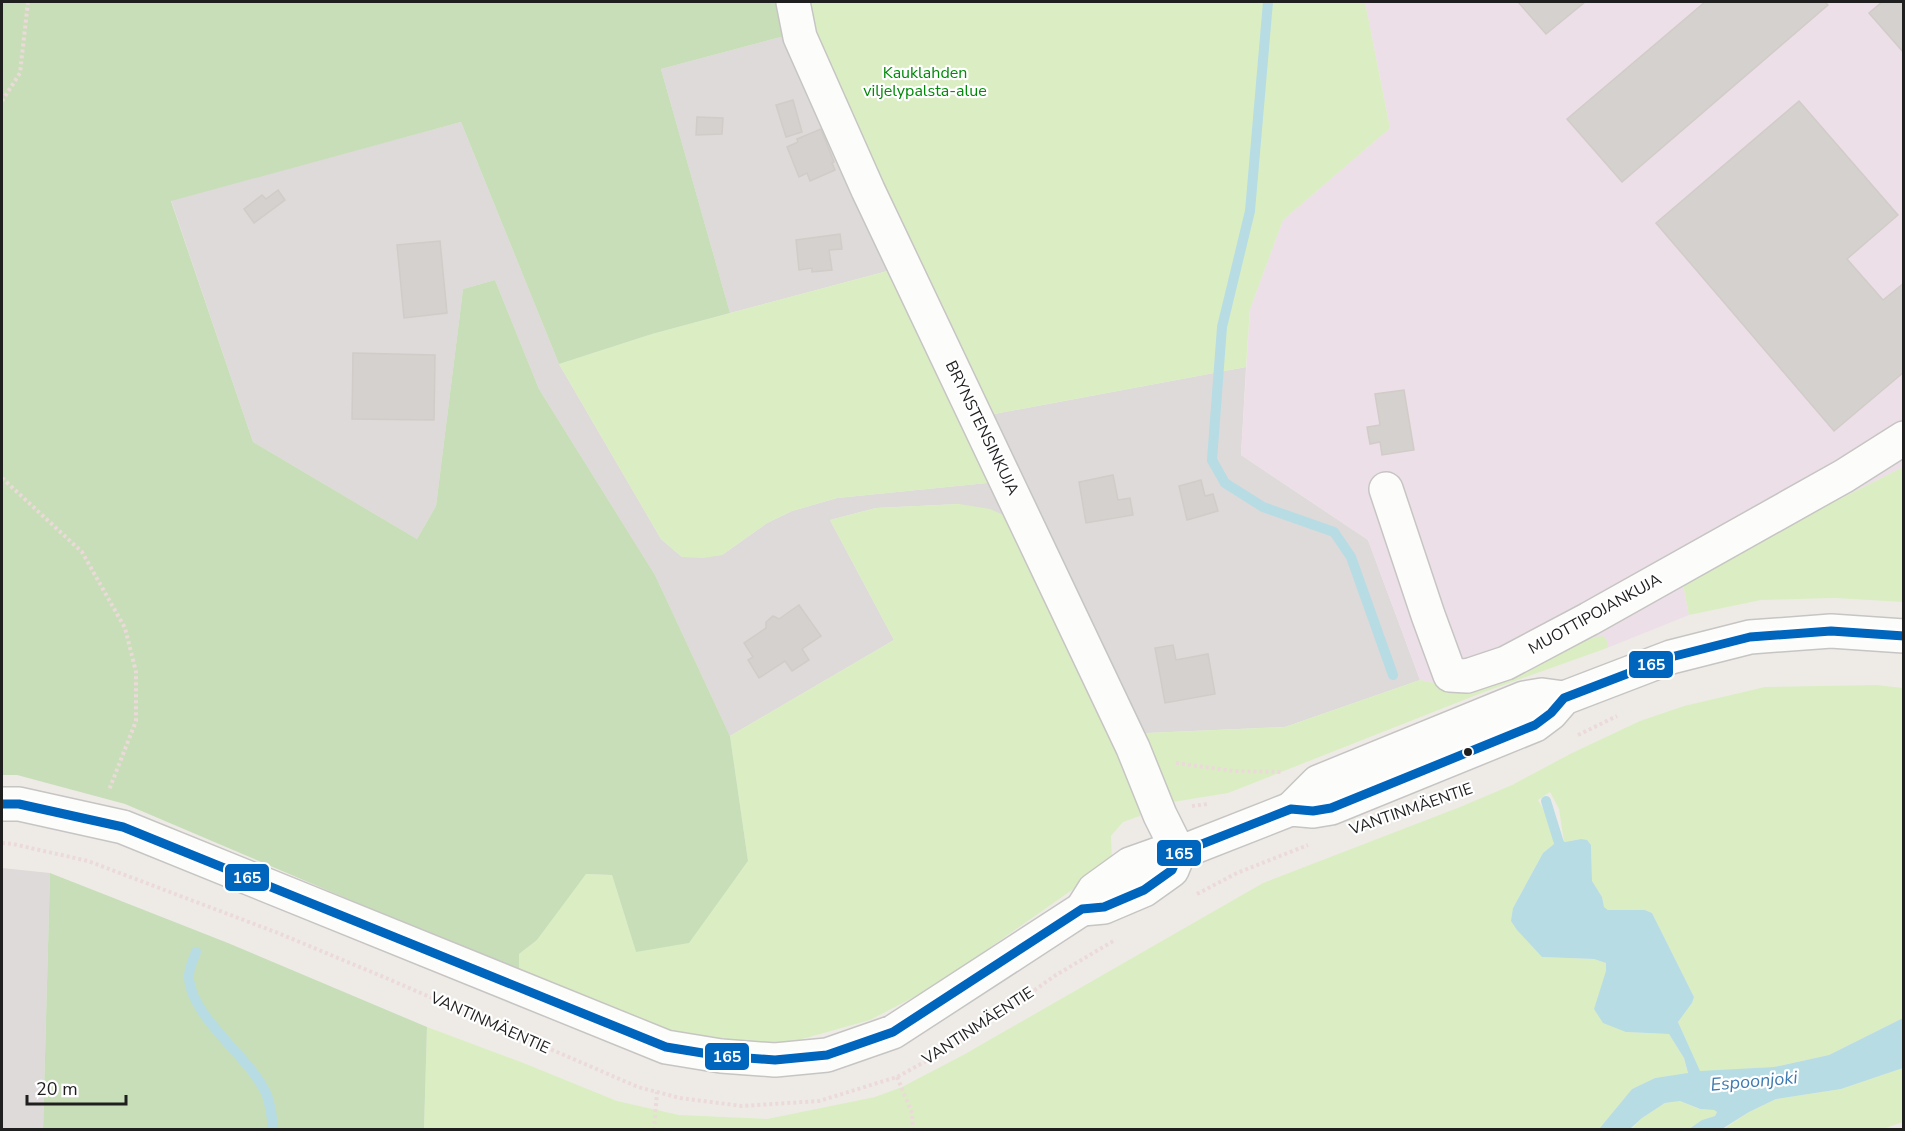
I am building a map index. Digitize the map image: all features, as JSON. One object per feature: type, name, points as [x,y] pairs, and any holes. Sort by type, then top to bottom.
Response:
[{"type":"street","name":"BRYNSTENSINKUJA","points":[[793,2],[800,37],[868,190],[1132,748],[1160,815],[1179,853]]},
{"type":"street","name":"MUOTTIPOJANKUJA","points":[[1386,489],[1450,675],[1467,676],[1506,663],[1589,619],[1844,477],[1904,438]]},
{"type":"street","points":[[2,804],[20,804],[123,827],[666,1047],[722,1056],[775,1060],[827,1055],[893,1032],[1082,909],[1094,890],[1130,864],[1161,853],[1179,853],[1291,809],[1318,782],[1524,698],[1542,695],[1564,698],[1671,657],[1750,638],[1831,631],[1904,636]]},
{"type":"path","points":[[2,100],[20,73],[28,2]]},
{"type":"path","points":[[2,478],[82,552],[125,628],[136,672],[136,721],[97,820]]},
{"type":"path","points":[[1569,740],[1620,715]]},
{"type":"path","points":[[1132,748],[1178,763],[1233,771],[1287,772]]},
{"type":"path","name":"VANTINMÄENTIE","points":[[2,843],[13,843],[88,861],[278,933],[638,1087],[681,1098],[742,1106],[819,1101],[897,1077],[959,1043],[1056,975],[1116,939]]},
{"type":"path","points":[[1197,895],[1237,873],[1312,843]]},
{"type":"path","points":[[897,1077],[912,1113],[913,1130]]},
{"type":"path","points":[[654,1130],[657,1092]]},
{"type":"shaded area","points":[[1365,2],[1903,2],[1903,467],[1682,579],[1689,615],[1607,648],[1607,641],[1603,637],[1595,637],[1461,689],[1420,680],[1368,540],[1241,455],[1250,309],[1283,220],[1390,128]]},
{"type":"shaded area","points":[[807,30],[884,183],[994,414],[1246,367],[1241,455],[1368,540],[1420,680],[1285,727],[1147,733],[1136,736],[1140,807],[959,504],[876,508],[830,520],[894,640],[730,736],[655,575],[539,389],[495,280],[463,289],[436,506],[417,539],[253,442],[171,200],[461,122],[559,364],[661,539],[682,557],[722,555],[767,523],[792,511],[837,498],[987,483],[895,269],[730,313],[661,69]]},
{"type":"shaded area","points":[[2,868],[50,873],[43,1129],[2,1129]]},
{"type":"green space","points":[[2,2],[802,2],[807,30],[661,69],[730,313],[652,334],[559,364],[461,122],[171,201],[253,442],[417,539],[436,506],[463,289],[495,280],[539,389],[655,575],[730,736],[748,861],[689,943],[636,952],[612,875],[586,874],[537,940],[519,954],[519,972],[125,804],[17,775],[2,775]]},
{"type":"green space","name":"Kauklahden viljelypalsta-alue","points":[[802,2],[1365,2],[1390,128],[1283,220],[1250,309],[1246,367],[994,414],[884,183],[807,30]]},
{"type":"green space","points":[[895,269],[992,480],[987,483],[837,498],[792,511],[767,523],[722,555],[703,558],[682,557],[661,539],[559,364],[652,334]]},
{"type":"green space","points":[[1903,467],[1903,602],[1835,598],[1761,600],[1689,615],[1682,579]]},
{"type":"green space","points":[[959,504],[990,509],[1012,519],[1140,807],[1140,816],[1123,822],[1111,836],[1112,862],[935,986],[870,1020],[795,1041],[737,1044],[667,1034],[519,972],[519,954],[537,940],[585,874],[612,875],[636,952],[738,875],[748,861],[730,736],[894,640],[830,520],[876,508]]},
{"type":"green space","points":[[1603,636],[1607,641],[1607,648],[1484,692],[1228,793],[1173,802],[1163,797],[1136,736],[1147,733],[1285,727],[1420,680],[1461,689],[1595,637]]},
{"type":"green space","points":[[1876,685],[1903,688],[1903,1018],[1829,1055],[1774,1067],[1700,1072],[1678,1022],[1694,997],[1652,913],[1645,910],[1608,910],[1603,907],[1602,897],[1592,881],[1591,845],[1581,839],[1564,842],[1559,809],[1550,792],[1538,800],[1550,821],[1554,844],[1543,853],[1513,908],[1542,957],[1594,959],[1606,963],[1606,971],[1626,1032],[1669,1034],[1684,1058],[1688,1074],[1655,1078],[1632,1089],[1599,1129],[424,1130],[427,1027],[617,1101],[679,1115],[767,1119],[875,1097],[902,1087],[965,1054],[1263,883],[1512,785],[1640,721],[1684,706],[1765,687]]},
{"type":"green space","points":[[50,873],[228,943],[427,1027],[424,1129],[43,1129]]},
{"type":"green space","points":[[1903,1068],[1903,1122],[1883,1129],[1722,1130],[1749,1112],[1776,1099],[1841,1089]]},
{"type":"green space","points":[[1680,1101],[1699,1109],[1717,1112],[1715,1116],[1702,1120],[1689,1129],[1630,1130],[1642,1118],[1665,1103]]},
{"type":"water","name":"Espoonjoki","points":[[1587,840],[1591,845],[1592,881],[1602,897],[1604,907],[1608,910],[1645,910],[1652,913],[1694,997],[1678,1022],[1700,1071],[1774,1067],[1829,1055],[1903,1018],[1903,1068],[1841,1089],[1776,1099],[1722,1129],[1689,1129],[1702,1120],[1715,1116],[1717,1112],[1700,1109],[1680,1101],[1665,1103],[1630,1129],[1599,1129],[1632,1089],[1655,1078],[1688,1073],[1684,1058],[1669,1034],[1626,1032],[1603,1023],[1594,1009],[1606,971],[1606,963],[1594,959],[1542,957],[1511,921],[1513,908],[1543,853],[1554,844]]},
{"type":"building","points":[[1518,2],[1585,2],[1546,34]]},
{"type":"building","points":[[1705,2],[1825,2],[1828,5],[1622,182],[1567,119]]},
{"type":"building","points":[[1882,2],[1904,2],[1904,53],[1869,13]]},
{"type":"building","points":[[793,100],[802,132],[786,137],[776,105]]},
{"type":"building","points":[[1799,101],[1898,215],[1847,259],[1883,300],[1904,283],[1904,372],[1834,431],[1656,223]]},
{"type":"building","points":[[697,117],[723,118],[722,134],[696,135]]},
{"type":"building","points":[[821,129],[835,170],[810,181],[807,173],[799,177],[787,147],[798,142],[797,139]]},
{"type":"building","points":[[278,190],[285,200],[254,223],[244,209],[262,195],[266,199]]},
{"type":"building","points":[[840,234],[842,249],[829,250],[832,270],[812,272],[812,268],[799,270],[796,240]]},
{"type":"building","points":[[440,241],[447,313],[404,318],[397,245]]},
{"type":"building","points":[[353,353],[435,355],[434,420],[352,419]]},
{"type":"building","points":[[1404,390],[1414,450],[1382,455],[1380,442],[1370,444],[1367,427],[1380,425],[1375,394]]},
{"type":"building","points":[[1113,475],[1118,500],[1130,498],[1133,515],[1086,523],[1079,482]]},
{"type":"building","points":[[1201,480],[1205,496],[1213,494],[1218,511],[1187,520],[1179,486]]},
{"type":"building","points":[[799,605],[821,636],[802,649],[809,660],[792,671],[785,661],[759,678],[748,660],[753,657],[744,643],[766,628],[766,622],[773,616],[779,619]]},
{"type":"building","points":[[1173,645],[1176,660],[1208,654],[1215,694],[1165,703],[1155,648]]},
{"type":"waterway","points":[[1268,2],[1250,211],[1222,327],[1212,460],[1225,483],[1263,507],[1334,532],[1351,557],[1393,675]]},
{"type":"waterway","points":[[1546,801],[1559,843],[1566,854]]},
{"type":"waterway","points":[[196,952],[189,975],[193,994],[211,1023],[258,1079],[269,1102],[273,1130]]},
{"type":"transit line","name":"165","points":[[2,804],[19,804],[123,827],[666,1047],[721,1056],[775,1060],[827,1055],[893,1032],[1082,909],[1104,907],[1144,890],[1172,870],[1179,853],[1291,809],[1313,811],[1331,808],[1535,725],[1551,713],[1564,698],[1671,657],[1750,637],[1831,631],[1904,636]]}]
